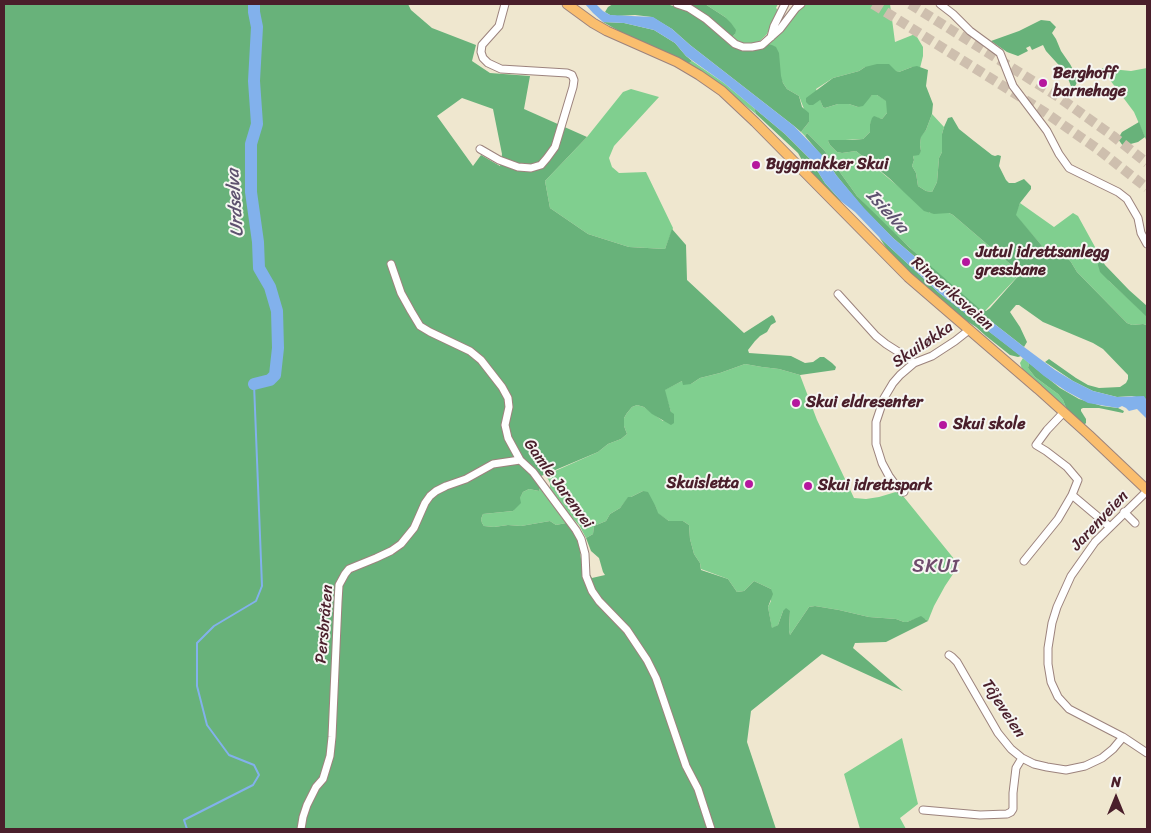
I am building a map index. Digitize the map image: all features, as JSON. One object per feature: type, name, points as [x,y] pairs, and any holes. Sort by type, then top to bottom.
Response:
[{"type":"main road","name":"Ringeriksveien","points":[[568,4],[607,31],[677,62],[699,74],[722,91],[908,277],[1005,359],[1147,490]]},
{"type":"street","points":[[480,149],[499,160],[518,167],[531,168],[540,165],[555,147],[573,87],[574,80],[568,72],[501,69],[488,64],[483,58],[482,46],[499,26],[505,4]]},
{"type":"street","points":[[677,4],[689,8],[706,19],[735,44],[743,47],[762,45],[780,30],[801,4]]},
{"type":"street","points":[[771,37],[774,26],[785,4]]},
{"type":"street","points":[[940,4],[970,31],[1000,53],[1013,86],[1046,131],[1069,168],[1127,198],[1138,218],[1141,233],[1147,244]]},
{"type":"street","name":"Gamle Jarenvei","points":[[391,264],[401,293],[420,326],[470,351],[481,360],[502,387],[508,398],[505,425],[508,438],[520,460],[533,472],[581,539],[585,554],[586,576],[592,591],[627,630],[647,660],[656,678],[686,766],[698,790],[711,829]]},
{"type":"street","points":[[838,294],[876,336],[914,363]]},
{"type":"street","name":"Skuiløkka","points":[[904,492],[896,487],[882,463],[876,444],[876,422],[884,398],[893,383],[914,363],[932,356],[969,330]]},
{"type":"street","points":[[1024,560],[1058,519],[1072,496],[1078,480],[1067,467],[1036,445],[1064,412]]},
{"type":"street","name":"Persbråten","points":[[301,829],[307,805],[316,787],[323,779],[330,756],[338,602],[340,585],[345,574],[349,569],[391,551],[401,544],[409,536],[430,496],[436,490],[466,479],[493,464],[520,460]]},
{"type":"street","name":"Jarenveien","points":[[1147,490],[1095,542],[1071,576],[1062,594],[1052,623],[1048,648],[1051,682],[1058,697],[1070,709],[1147,753]]},
{"type":"street","points":[[1072,496],[1110,527]]},
{"type":"street","points":[[1124,512],[1136,522]]},
{"type":"street","name":"Tåjeveien","points":[[949,655],[957,662],[998,733],[1011,749],[1022,758],[1034,764],[1066,770],[1085,766],[1102,758],[1122,738]]},
{"type":"street","points":[[923,810],[980,815],[1007,814],[1011,812],[1013,809],[1016,768],[1022,758]]},
{"type":"green space","points":[[4,4],[408,4],[411,10],[432,28],[476,45],[472,61],[490,73],[530,76],[524,109],[587,137],[545,181],[550,208],[588,234],[629,247],[665,249],[672,229],[686,245],[687,280],[744,333],[772,315],[774,317],[776,322],[755,341],[748,350],[749,353],[791,356],[805,363],[824,357],[836,367],[835,370],[800,375],[779,369],[745,364],[700,378],[691,384],[683,385],[682,381],[665,390],[671,412],[674,414],[674,423],[671,425],[644,407],[637,405],[632,407],[624,418],[627,434],[621,439],[608,444],[598,452],[534,479],[540,488],[539,491],[529,489],[523,492],[520,498],[521,503],[513,511],[483,514],[481,519],[484,526],[494,527],[521,526],[550,521],[556,525],[566,523],[573,531],[579,543],[581,559],[592,578],[605,575],[599,558],[591,551],[586,538],[593,534],[594,526],[606,521],[610,514],[620,508],[628,497],[643,491],[648,492],[658,513],[669,521],[683,521],[689,525],[694,554],[700,563],[701,570],[728,579],[737,592],[744,591],[754,581],[771,589],[773,594],[768,607],[772,628],[778,625],[786,608],[790,611],[790,635],[809,607],[815,606],[869,617],[896,619],[904,622],[921,616],[928,621],[886,642],[855,643],[853,648],[903,691],[822,654],[751,711],[747,742],[776,829],[4,829]],"holes":[[[462,98],[493,109],[502,154],[500,166],[481,155],[473,166],[437,116]]]},
{"type":"green space","points":[[613,4],[670,5],[687,11],[706,23],[735,48],[753,51],[767,44],[776,47],[779,53],[783,83],[787,89],[799,96],[802,107],[809,113],[809,122],[801,132],[672,29],[652,17],[635,15],[617,16],[605,12]]},
{"type":"green space","points":[[685,4],[705,4],[731,23],[736,30],[735,34],[732,37],[700,11]]},
{"type":"green space","points":[[705,4],[778,4],[776,8],[778,10],[767,34],[758,43],[748,44],[739,42],[732,37],[735,34],[725,17]]},
{"type":"green space","points":[[805,4],[890,4],[895,42],[915,34],[923,47],[920,68],[912,67],[899,72],[865,67],[859,71],[833,78],[816,89],[825,108],[838,104],[849,104],[858,107],[872,95],[877,95],[887,101],[887,113],[882,119],[874,117],[870,124],[870,132],[863,139],[828,141],[837,152],[856,151],[930,213],[949,213],[953,215],[1016,269],[1020,274],[985,311],[981,311],[939,275],[876,216],[857,196],[824,150],[807,133],[805,136],[801,132],[809,122],[799,96],[787,89],[783,83],[767,44],[778,35],[789,20]]},
{"type":"green space","points":[[1041,20],[1050,21],[1056,27],[1052,33],[1077,77],[1074,89],[1072,89],[1066,73],[1043,45],[1032,50],[1030,46],[1026,48],[1028,51],[1018,56],[1007,52],[991,41],[1019,31]]},
{"type":"green space","points":[[603,22],[624,23],[654,30],[675,43],[692,61],[688,64]]},
{"type":"green space","points":[[692,61],[724,83],[754,108],[756,114],[715,81],[688,64]]},
{"type":"green space","points":[[877,64],[889,64],[899,72],[917,66],[928,70],[926,86],[933,104],[932,114],[921,137],[921,151],[919,155],[913,156],[912,166],[916,173],[918,186],[932,192],[937,182],[939,158],[942,152],[942,134],[948,118],[952,117],[959,129],[974,141],[992,155],[1001,156],[999,166],[1009,183],[1015,183],[1024,179],[1031,186],[1031,189],[1020,203],[1016,215],[1043,247],[1052,247],[1063,254],[1077,272],[1127,323],[1147,325],[1147,401],[1146,399],[1132,396],[1117,397],[1093,391],[1073,381],[1045,362],[1049,359],[1088,385],[1099,388],[1120,387],[1128,379],[1128,375],[1103,349],[1043,322],[1019,305],[1016,305],[1010,312],[1027,342],[1024,347],[983,315],[893,238],[863,208],[836,175],[805,136],[807,133],[824,150],[857,196],[910,248],[981,310],[986,311],[990,308],[1020,274],[953,215],[949,213],[934,214],[924,211],[889,178],[856,151],[837,152],[830,145],[829,140],[863,139],[870,132],[872,118],[874,116],[882,119],[887,113],[886,101],[877,95],[872,95],[863,106],[838,104],[825,108],[820,100],[813,105],[809,105],[806,102],[806,98],[833,78]]},
{"type":"green space","points":[[1101,68],[1131,71],[1147,68],[1147,142],[1134,112]]},
{"type":"green space","points":[[631,89],[659,97],[614,146],[609,158],[612,167],[619,173],[646,172],[673,228],[665,249],[629,247],[588,234],[550,208],[545,181],[587,137],[623,92]]},
{"type":"green space","points":[[754,108],[785,134],[810,159],[825,183],[842,202],[808,171],[798,153],[756,114]]},
{"type":"green space","points":[[932,114],[944,127],[937,182],[932,192],[918,186],[916,173],[912,166],[913,156],[921,151],[921,136],[926,130]]},
{"type":"green space","points":[[1139,122],[1145,137],[1138,142],[1123,146],[1118,139],[1122,132]]},
{"type":"green space","points":[[1020,203],[1054,227],[1073,213],[1078,216],[1100,256],[1098,260],[1109,281],[1146,315],[1147,325],[1127,323],[1077,272],[1071,262],[1052,247],[1043,247],[1015,215]]},
{"type":"green space","points":[[879,237],[938,292],[1021,356],[1010,355],[976,327],[956,314],[889,252]]},
{"type":"green space","points":[[1100,256],[1105,265],[1147,306],[1147,317],[1100,272],[1098,265]]},
{"type":"green space","points":[[1023,358],[1029,363],[1028,368],[1035,377],[1058,394],[1067,410],[1022,369],[1020,363]]},
{"type":"green space","points":[[1029,363],[1060,388],[1079,399],[1102,406],[1118,408],[1124,411],[1123,413],[1099,408],[1083,408],[1081,411],[1086,419],[1084,425],[1067,410],[1058,394],[1035,377],[1028,368]]},
{"type":"green space","points":[[745,364],[779,369],[800,375],[817,420],[854,498],[879,497],[899,491],[959,565],[945,586],[928,621],[925,619],[915,619],[904,622],[896,619],[869,617],[815,606],[809,607],[790,635],[790,611],[783,611],[778,625],[772,629],[768,607],[771,601],[771,589],[754,581],[744,591],[737,592],[728,579],[701,569],[700,563],[694,554],[689,525],[683,521],[669,521],[657,513],[656,507],[643,491],[628,498],[620,508],[610,514],[606,521],[594,526],[593,534],[586,538],[579,525],[568,516],[550,492],[550,483],[546,475],[598,452],[608,444],[621,439],[627,434],[624,418],[632,407],[637,405],[644,407],[663,421],[671,412],[664,390],[682,381],[691,384],[700,378]]},
{"type":"green space","points":[[540,488],[566,523],[556,525],[550,521],[521,526],[494,527],[484,526],[482,523],[483,514],[513,511],[523,492],[529,489],[539,491]]},
{"type":"green space","points":[[902,738],[918,804],[900,818],[906,829],[860,829],[844,774]]},
{"type":"water","points":[[585,4],[596,4],[610,15],[653,17],[672,29],[794,126],[821,154],[864,208],[893,238],[983,315],[1055,370],[1073,381],[1093,391],[1117,397],[1144,396],[1147,401],[1147,419],[1137,409],[1129,411],[1122,406],[1118,408],[1088,403],[1044,376],[938,292],[855,212],[842,202],[825,183],[810,159],[785,134],[724,83],[686,56],[675,43],[654,30],[624,23],[603,22]]},
{"type":"waterway","name":"Urdselva","points":[[254,4],[257,27],[254,81],[257,124],[251,144],[251,192],[258,242],[259,268],[270,287],[277,311],[278,348],[275,375],[270,380],[254,384]]},
{"type":"waterway","points":[[187,829],[184,820],[253,785],[259,775],[254,765],[229,755],[207,725],[197,686],[197,643],[214,626],[256,601],[262,586],[254,384]]},
{"type":"tunnel","points":[[873,4],[1046,113],[1099,150],[1147,188]]},
{"type":"tunnel","points":[[910,4],[1057,96],[1147,163]]},
{"type":"place","name":"Berghoff barnehage","points":[[1043,83]]},
{"type":"place","name":"Byggmakker Skui","points":[[756,165]]},
{"type":"place","name":"Jutul idrettsanlegg gressbane","points":[[966,262]]},
{"type":"place","name":"Skui eldresenter","points":[[796,403]]},
{"type":"place","name":"Skui skole","points":[[943,425]]},
{"type":"place","name":"Skuisletta","points":[[749,484]]},
{"type":"place","name":"Skui idrettspark","points":[[808,486]]},
{"type":"district","name":"SKUI","points":[[936,567]]},
{"type":"water label","name":"Isielva","points":[[887,212]]}]
